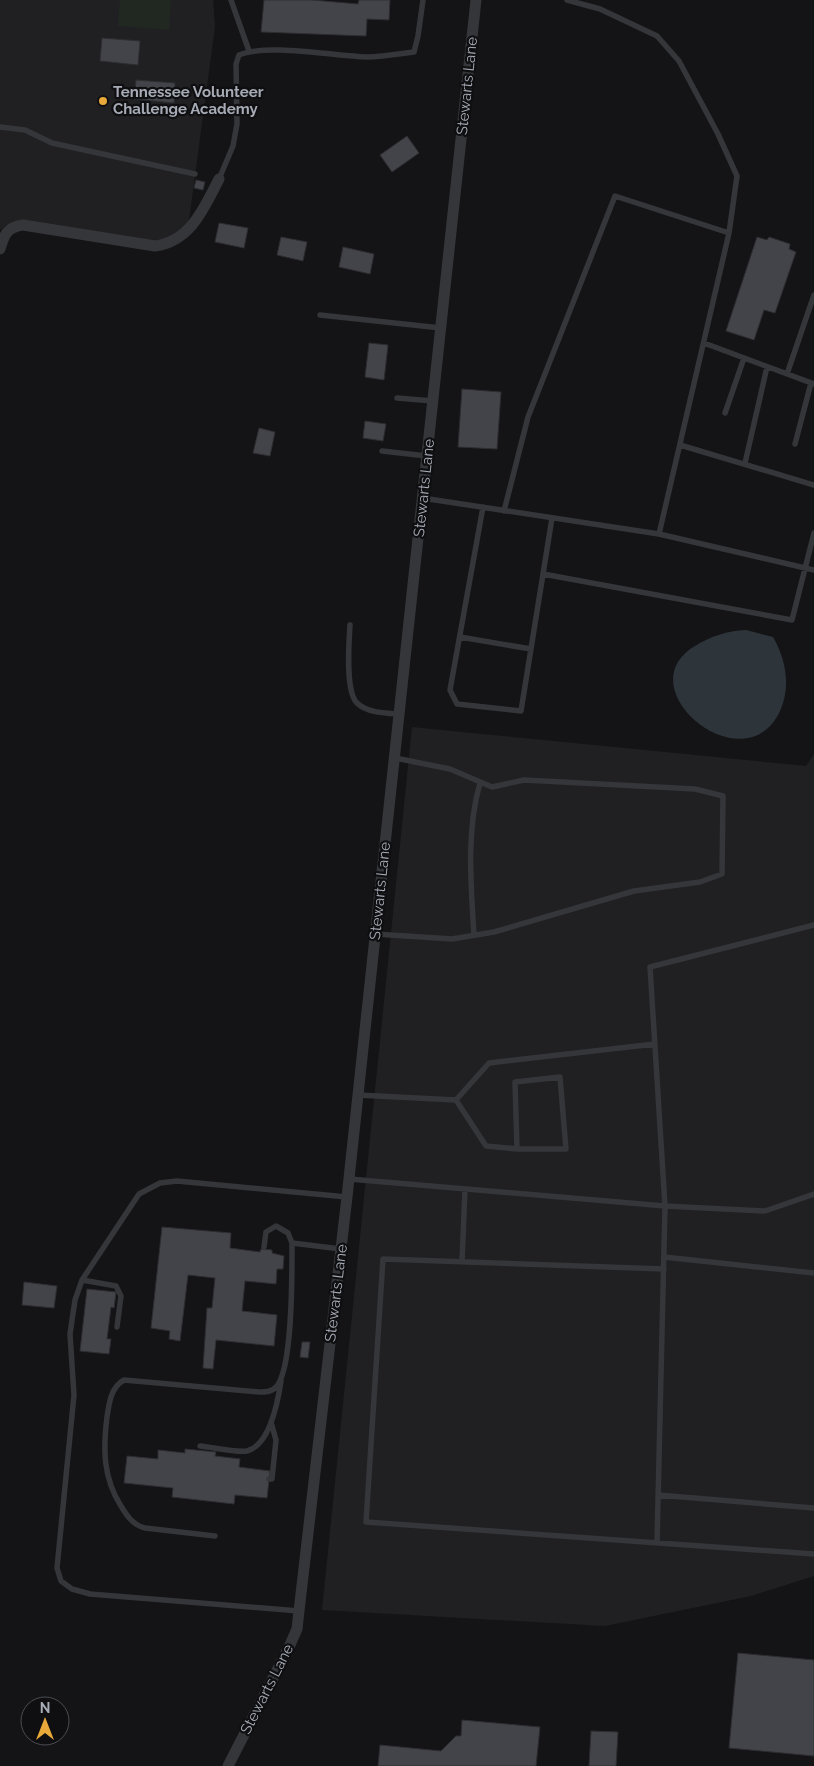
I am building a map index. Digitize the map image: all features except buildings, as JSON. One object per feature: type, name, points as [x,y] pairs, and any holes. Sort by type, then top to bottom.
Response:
[{"type":"street","name":"Stewarts Lane","points":[[228,1766],[290,1647],[297,1629],[300,1611],[376,934],[476,0]]},
{"type":"street","points":[[0,249],[7,232],[13,226],[22,225],[155,246],[168,244],[185,234],[191,227],[219,179]]},
{"type":"lane","points":[[231,0],[249,51]]},
{"type":"lane","points":[[219,179],[233,146],[237,124],[236,64],[239,55],[249,51],[369,57],[414,52],[423,0]]},
{"type":"lane","points":[[567,0],[600,10],[656,36],[679,61],[718,134],[737,176],[729,233],[659,534]]},
{"type":"lane","points":[[0,127],[25,130],[52,143],[195,174]]},
{"type":"lane","points":[[504,511],[528,417],[614,196],[729,233]]},
{"type":"lane","points":[[787,374],[814,295]]},
{"type":"lane","points":[[320,315],[441,328]]},
{"type":"lane","points":[[704,343],[813,384],[795,444]]},
{"type":"lane","points":[[725,413],[744,358]]},
{"type":"lane","points":[[745,463],[767,367]]},
{"type":"lane","points":[[397,398],[433,401]]},
{"type":"lane","points":[[680,445],[814,485]]},
{"type":"lane","points":[[382,451],[427,456]]},
{"type":"lane","points":[[422,498],[659,534],[814,570]]},
{"type":"lane","points":[[483,507],[450,690],[457,704],[521,711],[552,518]]},
{"type":"lane","points":[[543,574],[792,620],[814,533]]},
{"type":"lane","points":[[350,625],[349,668],[353,695],[357,703],[367,709],[399,714]]},
{"type":"lane","points":[[460,637],[531,649]]},
{"type":"lane","points":[[376,934],[452,939],[494,932],[634,891],[700,882],[722,874],[723,796],[695,789],[552,781],[524,780],[492,787],[450,769],[394,758]]},
{"type":"lane","points":[[474,935],[472,898],[473,809],[480,783]]},
{"type":"lane","points":[[657,1543],[665,1206],[650,967],[814,925]]},
{"type":"lane","points":[[456,1100],[489,1063],[655,1044]]},
{"type":"lane","points":[[456,1100],[486,1146],[517,1149],[566,1149],[560,1077],[515,1082],[517,1149]]},
{"type":"lane","points":[[358,1095],[456,1100]]},
{"type":"lane","points":[[349,1179],[665,1206],[765,1211],[814,1194]]},
{"type":"lane","points":[[300,1611],[90,1594],[72,1589],[61,1581],[57,1568],[57,1554],[74,1395],[70,1334],[75,1300],[82,1280],[139,1194],[160,1183],[198,1183],[347,1197]]},
{"type":"lane","points":[[462,1262],[465,1189]]},
{"type":"lane","points":[[200,1446],[248,1450],[259,1443],[277,1410],[289,1324],[292,1243],[288,1233],[276,1226],[266,1232],[264,1247]]},
{"type":"lane","points":[[292,1243],[341,1249]]},
{"type":"lane","points":[[664,1257],[814,1273]]},
{"type":"lane","points":[[664,1269],[383,1258],[366,1522],[814,1554]]},
{"type":"lane","points":[[82,1280],[116,1286],[121,1296],[117,1327]]},
{"type":"lane","points":[[215,1536],[145,1528],[138,1526],[126,1514],[108,1481],[105,1466],[107,1421],[114,1389],[120,1382],[128,1380],[265,1392],[276,1388],[282,1372]]},
{"type":"lane","points":[[269,1479],[272,1479],[276,1443],[271,1422]]},
{"type":"lane","points":[[658,1496],[814,1508]]},
{"type":"shaded area","name":"Tennessee Volunteer Challenge Academy","points":[[0,0],[213,0],[215,27],[189,220],[182,233],[156,243],[9,224],[0,230]]},
{"type":"shaded area","points":[[120,0],[171,0],[169,30],[118,26]]},
{"type":"shaded area","points":[[746,630],[773,637],[784,664],[786,683],[780,711],[763,732],[742,739],[719,735],[698,723],[681,705],[673,685],[677,664],[695,646],[719,635]]},
{"type":"shaded area","points":[[412,727],[806,766],[814,754],[814,1576],[751,1596],[605,1626],[322,1610]]},
{"type":"place","name":"Tennessee Volunteer Challenge Academy","points":[[103,101]]}]
